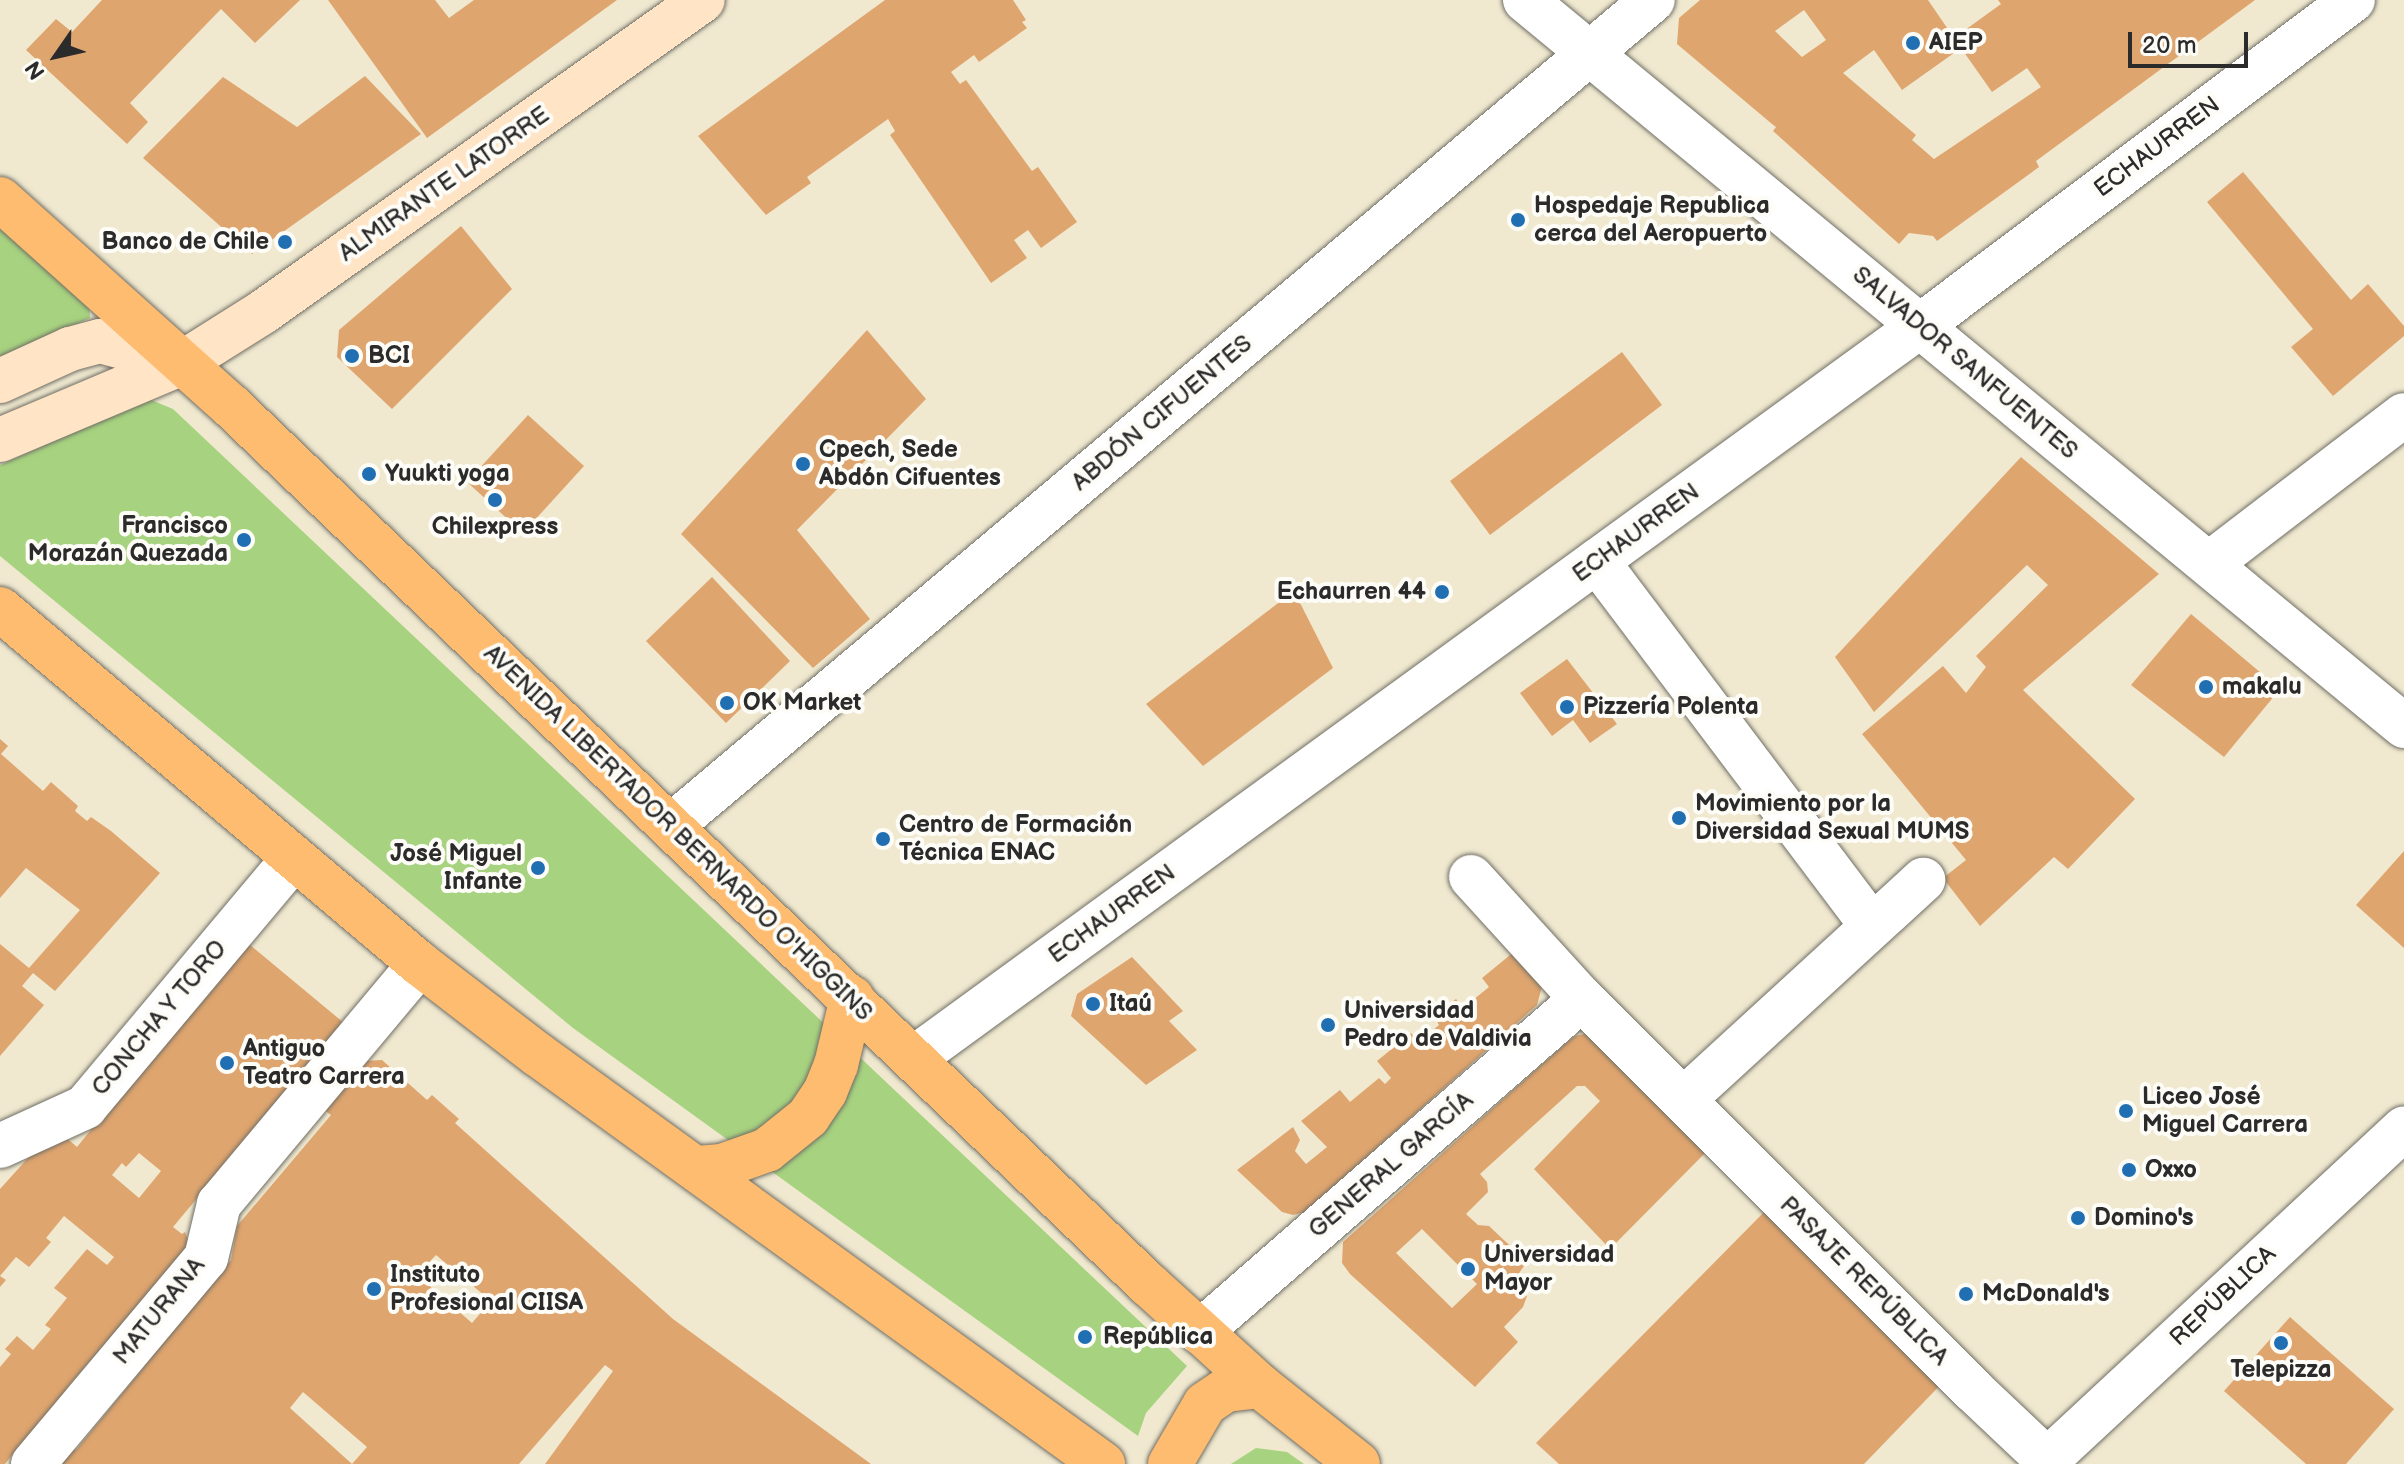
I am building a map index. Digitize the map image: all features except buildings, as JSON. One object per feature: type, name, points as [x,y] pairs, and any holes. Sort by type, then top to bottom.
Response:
[{"type":"main road","name":"ALMIRANTE LATORRE","points":[[0,440],[182,363],[263,312],[703,0]]},
{"type":"main road","name":"AVENIDA LIBERTADOR BERNARDO O'HIGGINS","points":[[0,199],[182,363],[1200,1332],[1260,1386],[1358,1464]]},
{"type":"main road","points":[[0,381],[70,349],[100,341],[182,363]]},
{"type":"main road","points":[[0,609],[420,964],[537,1054],[1103,1464]]},
{"type":"main road","points":[[698,1168],[722,1166],[767,1150],[787,1138],[808,1117],[825,1092],[836,1065],[852,998]]},
{"type":"main road","points":[[1170,1464],[1205,1404],[1226,1390],[1260,1386]]},
{"type":"street","name":"SALVADOR SANFUENTES","points":[[1525,0],[2404,726]]},
{"type":"street","name":"ABDÓN CIFUENTES","points":[[671,826],[1653,0]]},
{"type":"street","name":"ECHAURREN","points":[[914,1058],[1920,326],[2353,0]]},
{"type":"street","points":[[2209,564],[2404,415]]},
{"type":"street","points":[[1597,561],[1872,926]]},
{"type":"street","name":"CONCHA Y TORO","points":[[0,1146],[85,1107],[294,858]]},
{"type":"street","name":"PASAJE REPÚBLICA","points":[[1471,877],[1582,999],[2045,1462]]},
{"type":"street","points":[[1683,1100],[1923,880]]},
{"type":"street","name":"MATURANA","points":[[33,1464],[206,1258],[219,1204],[420,964]]},
{"type":"street","name":"GENERAL GARCÍA","points":[[1200,1332],[1582,999]]},
{"type":"street","name":"REPÚBLICA","points":[[2045,1462],[2404,1128]]},
{"type":"green space","points":[[0,227],[89,306],[90,318],[0,358]]},
{"type":"green space","points":[[149,399],[173,409],[1187,1366],[1146,1413],[1138,1436],[573,1028],[0,556],[0,465]]},
{"type":"green space","points":[[1256,1448],[1287,1452],[1304,1464],[1231,1464]]},
{"type":"place","name":"AIEP","points":[[1913,43]]},
{"type":"place","name":"Hospedaje Republica cerca del Aeropuerto","points":[[1518,220]]},
{"type":"place","name":"Banco de Chile","points":[[285,242]]},
{"type":"place","name":"BCI","points":[[352,356]]},
{"type":"place","name":"Cpech, Sede Abdón Cifuentes","points":[[803,464]]},
{"type":"place","name":"Yuukti yoga","points":[[369,474]]},
{"type":"place","name":"Chilexpress","points":[[495,500]]},
{"type":"place","name":"Francisco Morazán Quezada","points":[[244,540]]},
{"type":"place","name":"Echaurren 44","points":[[1442,592]]},
{"type":"place","name":"makalu","points":[[2206,687]]},
{"type":"place","name":"OK Market","points":[[727,703]]},
{"type":"place","name":"Pizzería Polenta","points":[[1567,707]]},
{"type":"place","name":"Movimiento por la Diversidad Sexual MUMS","points":[[1679,818]]},
{"type":"place","name":"Centro de Formación Técnica ENAC","points":[[883,839]]},
{"type":"place","name":"José Miguel Infante","points":[[538,868]]},
{"type":"place","name":"Itaú","points":[[1093,1004]]},
{"type":"place","name":"Universidad Pedro de Valdivia","points":[[1328,1025]]},
{"type":"place","name":"Antiguo Teatro Carrera","points":[[227,1063]]},
{"type":"place","name":"Liceo José Miguel Carrera","points":[[2126,1111]]},
{"type":"place","name":"Oxxo","points":[[2129,1170]]},
{"type":"place","name":"Domino's","points":[[2078,1218]]},
{"type":"place","name":"Universidad Mayor","points":[[1468,1269]]},
{"type":"place","name":"Instituto Profesional CIISA","points":[[374,1289]]},
{"type":"place","name":"McDonald's","points":[[1966,1294]]},
{"type":"place","name":"República","points":[[1085,1337]]},
{"type":"place","name":"Telepizza","points":[[2281,1343]]}]
